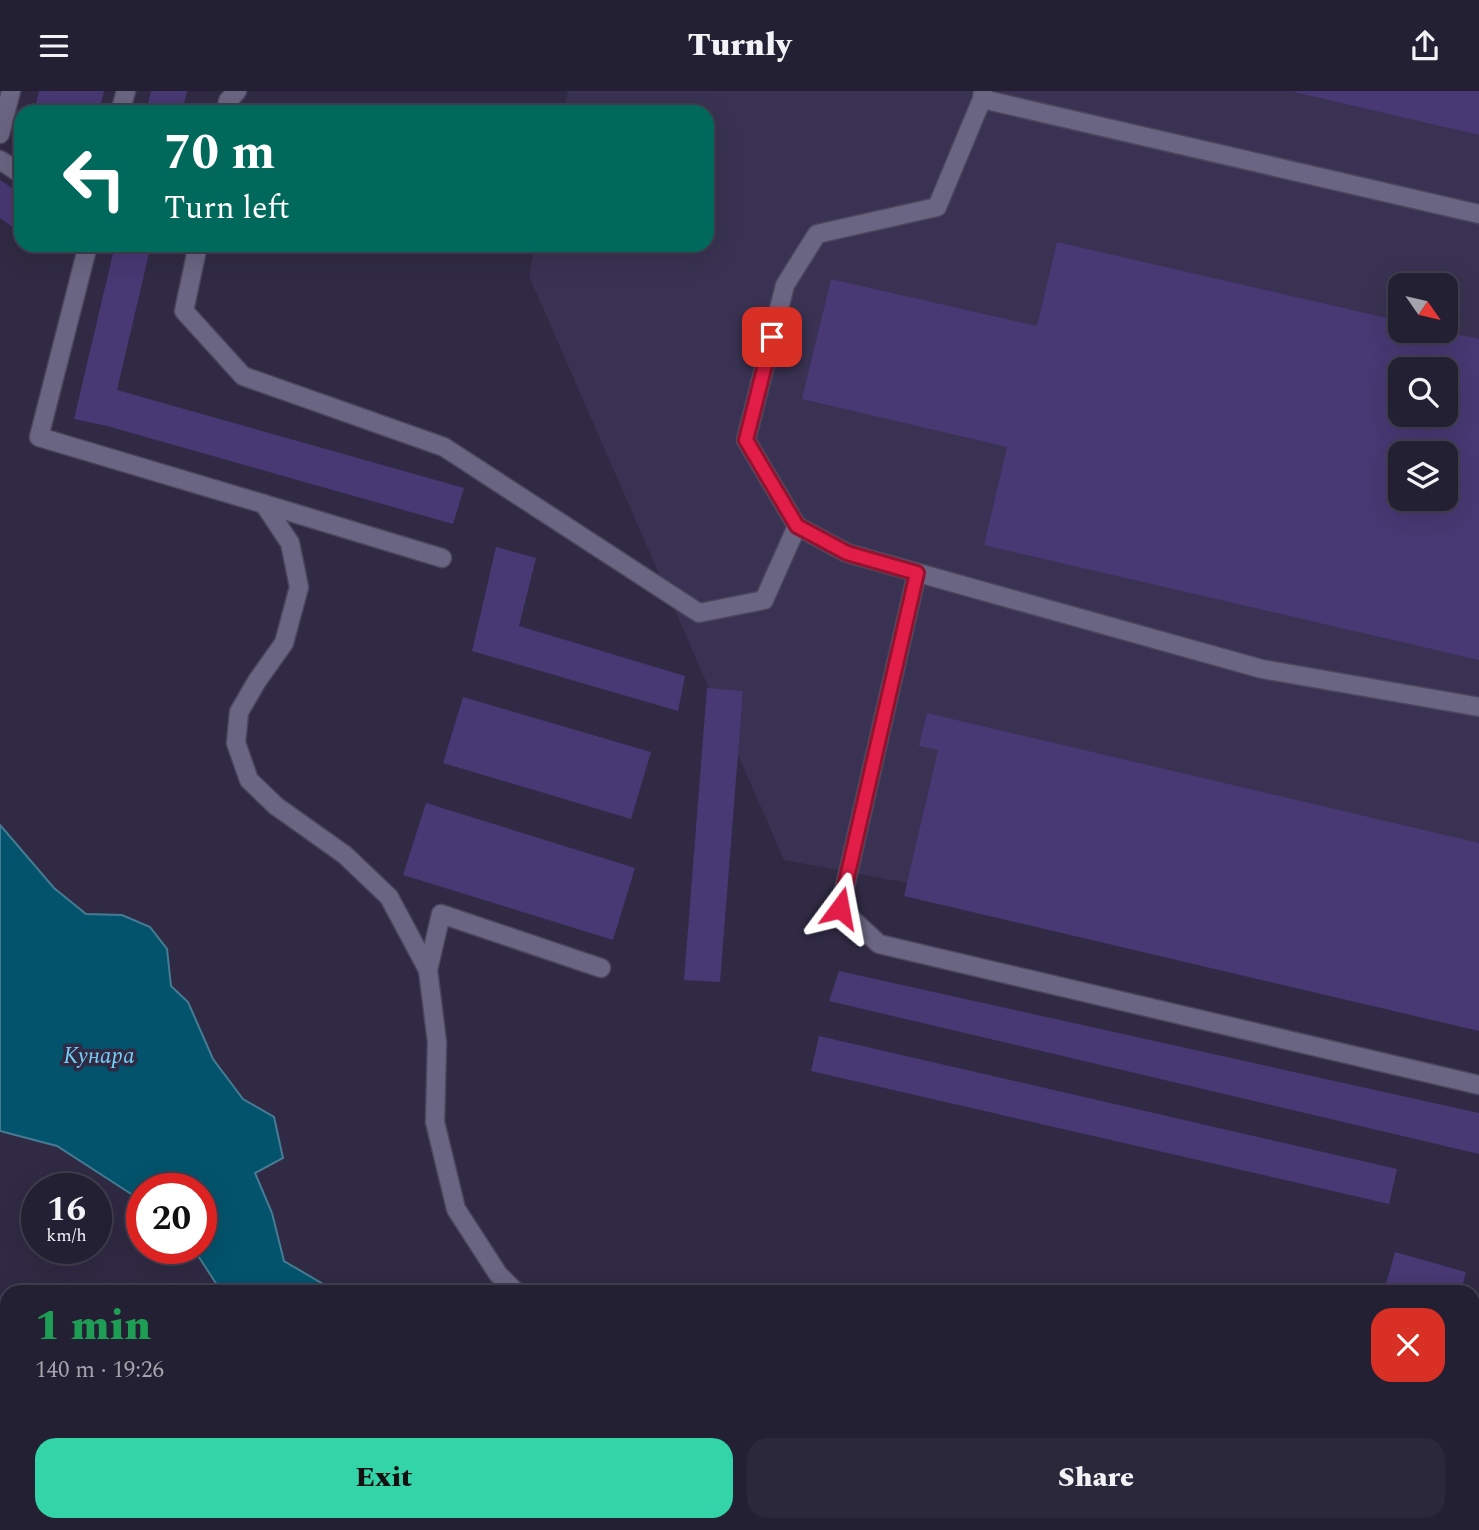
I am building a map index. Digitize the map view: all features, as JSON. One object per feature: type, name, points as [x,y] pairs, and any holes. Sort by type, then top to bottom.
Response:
[{"type":"street","points":[[0,134],[11,91]]},
{"type":"street","points":[[227,105],[237,91]]},
{"type":"street","points":[[1479,214],[983,95],[937,207],[817,234],[785,285],[746,440],[797,526],[847,553],[1262,669],[1479,707]]},
{"type":"street","points":[[86,252],[39,437],[442,558]]},
{"type":"street","points":[[197,252],[184,311],[243,376],[444,447],[699,613],[764,600],[797,526]]},
{"type":"street","points":[[264,504],[290,543],[299,587],[284,643],[239,712],[236,743],[249,780],[276,806],[345,855],[389,897],[428,971]]},
{"type":"street","points":[[917,573],[840,908],[879,944],[1479,1085]]},
{"type":"street","points":[[509,1285],[498,1274],[456,1209],[435,1122],[437,1042],[428,971],[441,914],[601,968]]},
{"type":"shaded area","points":[[568,91],[1479,91],[1479,990],[784,860],[529,276],[534,252],[714,252],[714,105],[565,105]]},
{"type":"water","name":"Кунара","points":[[0,825],[54,888],[86,914],[122,915],[150,927],[167,949],[171,986],[188,1002],[213,1059],[243,1099],[274,1117],[283,1158],[255,1173],[272,1213],[284,1261],[325,1285],[217,1285],[203,1264],[217,1264],[217,1173],[126,1173],[126,1191],[112,1182],[112,1173],[99,1173],[57,1146],[0,1131]]},
{"type":"building","points":[[39,91],[104,91],[101,105],[36,105]]},
{"type":"building","points":[[151,91],[187,91],[184,105],[148,105]]},
{"type":"building","points":[[1479,91],[1479,135],[1294,92]]},
{"type":"building","points":[[0,180],[14,189],[14,228],[0,218]]},
{"type":"building","points":[[1057,242],[1388,318],[1388,343],[1458,343],[1458,334],[1479,339],[1479,660],[984,545],[1007,447],[802,399],[831,279],[1037,326]]},
{"type":"building","points":[[113,252],[149,252],[117,390],[464,488],[453,524],[74,419]]},
{"type":"building","points":[[496,547],[536,558],[519,626],[685,676],[678,711],[472,651]]},
{"type":"building","points":[[707,688],[743,691],[720,982],[684,980]]},
{"type":"building","points":[[463,697],[651,752],[631,819],[443,763]]},
{"type":"building","points":[[927,713],[1479,843],[1479,1031],[904,896],[938,750],[919,746]]},
{"type":"building","points":[[426,803],[635,868],[613,940],[403,875]]},
{"type":"building","points":[[839,971],[1479,1113],[1479,1154],[829,1001]]},
{"type":"building","points":[[819,1036],[1397,1169],[1389,1204],[811,1071]]},
{"type":"building","points":[[1395,1252],[1466,1272],[1463,1285],[1386,1285]]},
{"type":"route","points":[[772,337],[746,440],[797,526],[847,553],[917,573],[840,908]]}]
